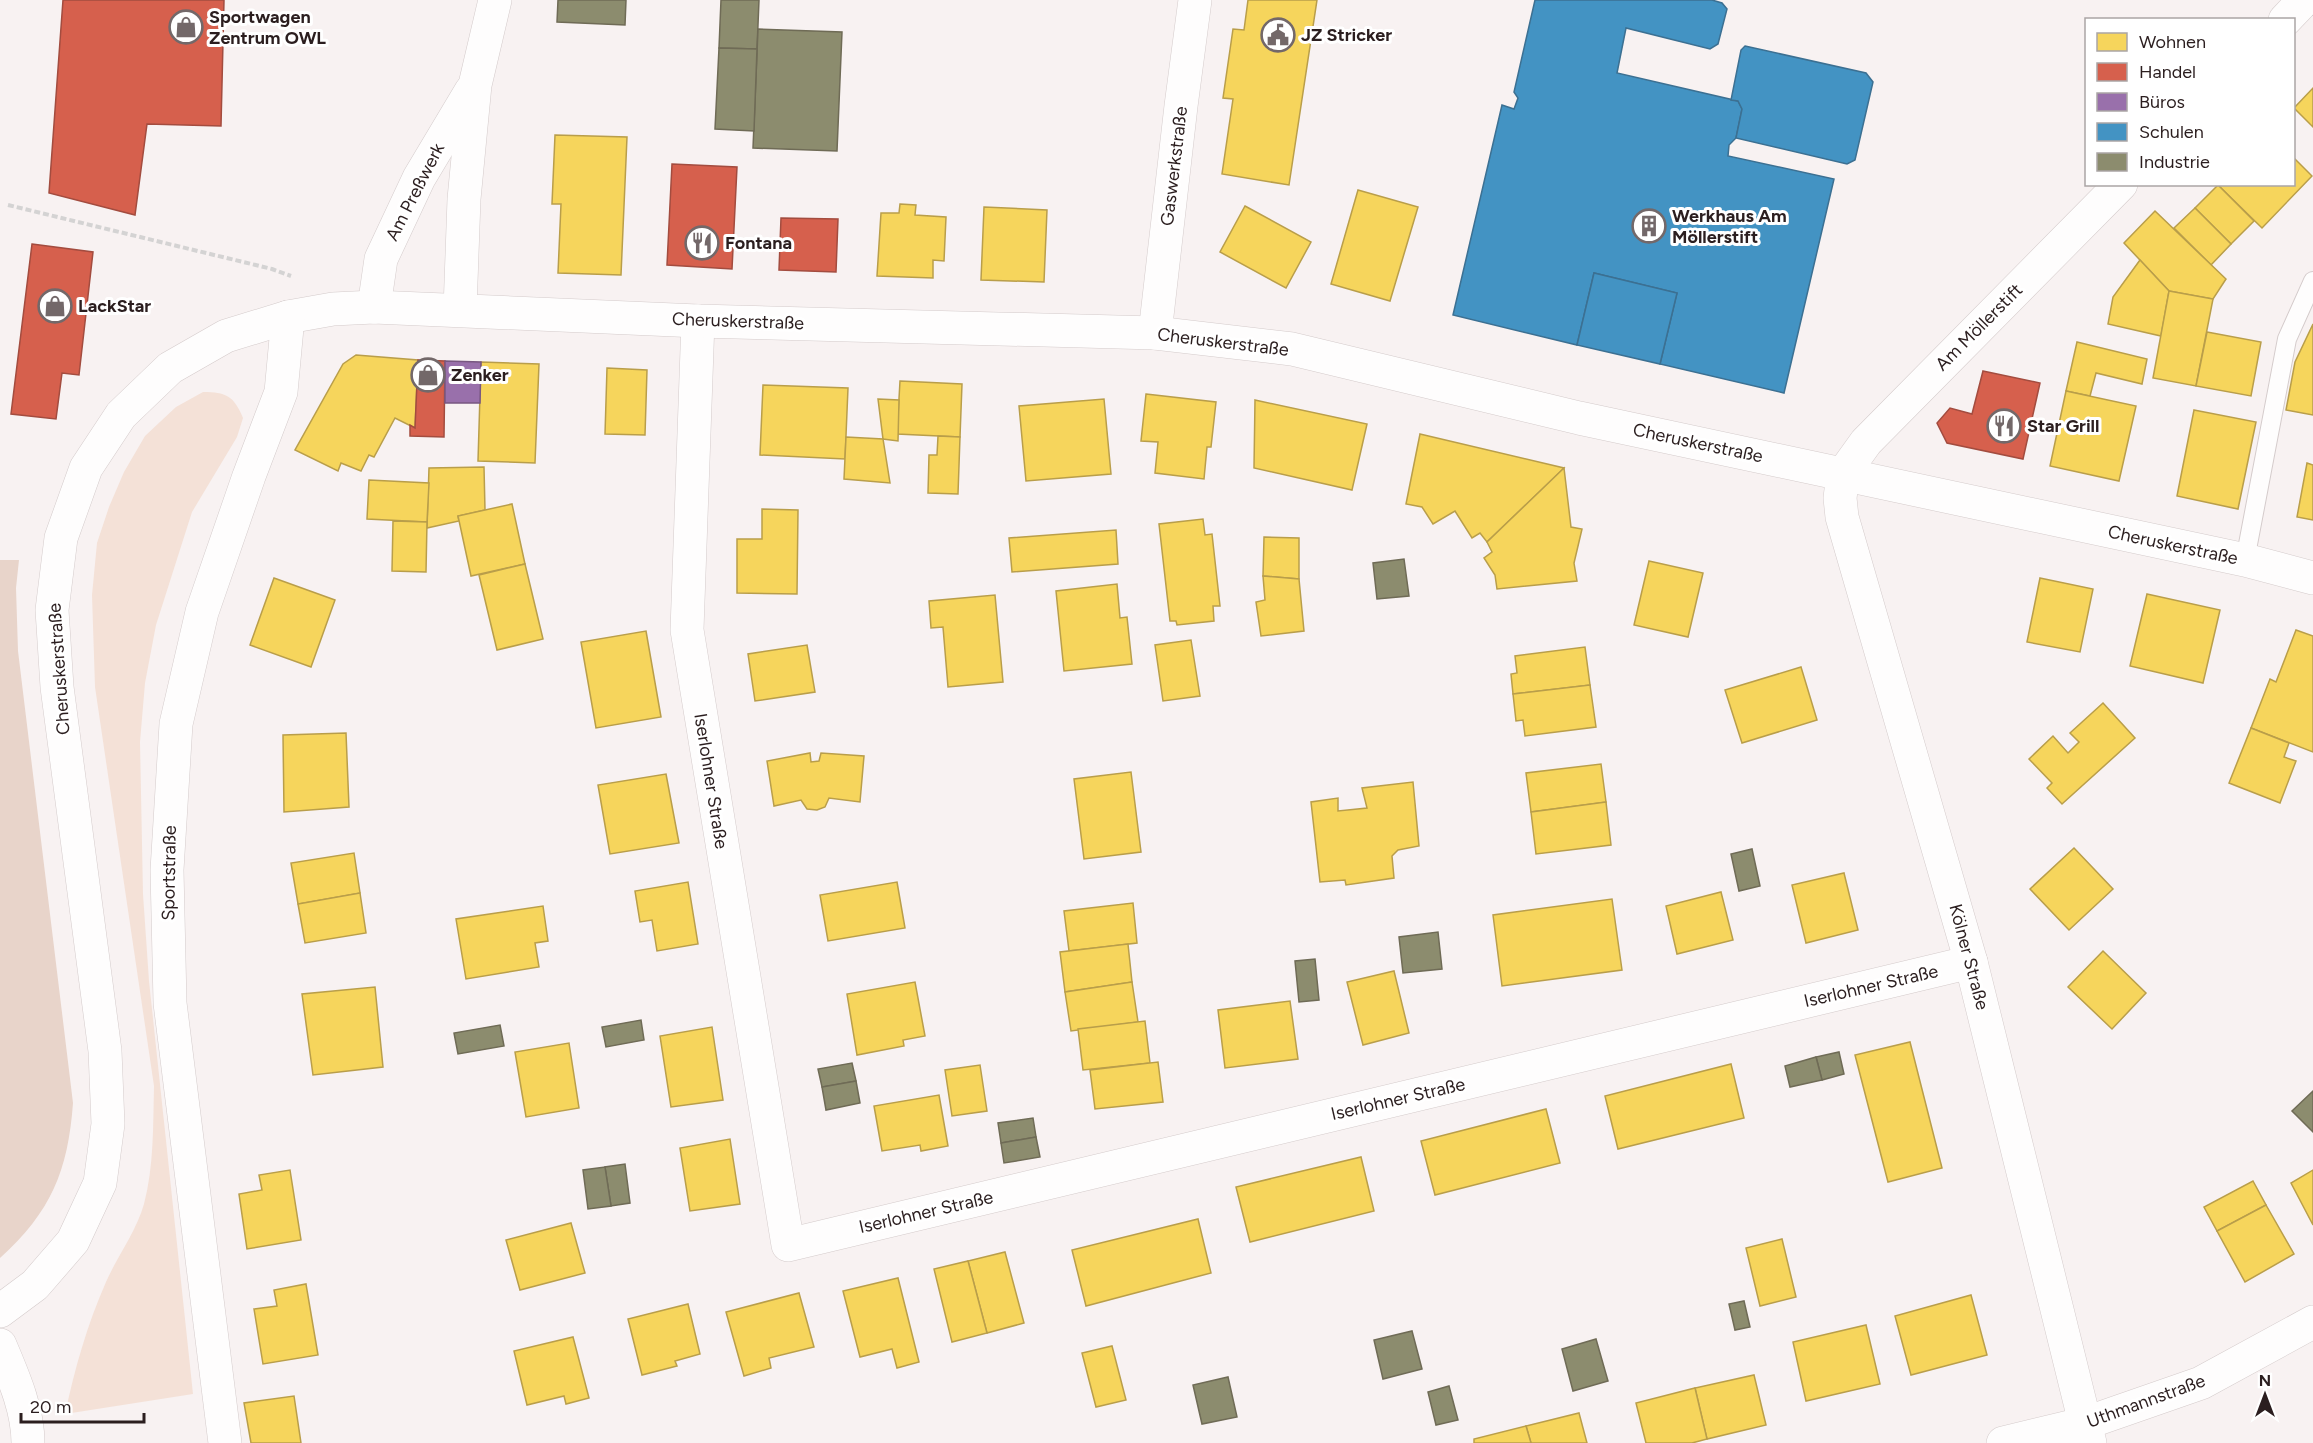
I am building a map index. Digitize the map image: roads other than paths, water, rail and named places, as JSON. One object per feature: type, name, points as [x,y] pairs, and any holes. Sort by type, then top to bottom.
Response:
[{"type":"street","name":"Am Preßwerk","points":[[460,310],[464,199],[475,85],[495,0]]},
{"type":"street","name":"Gaswerkstraße","points":[[1155,333],[1181,106],[1196,0]]},
{"type":"street","points":[[2287,18],[2304,0]]},
{"type":"street","name":"Am Preßwerk","points":[[374,307],[381,259],[419,178],[475,85]]},
{"type":"street","name":"Am Möllerstift","points":[[1843,474],[1866,442],[1899,407],[2119,186]]},
{"type":"street","name":"Cheruskerstraße","points":[[0,1311],[35,1285],[73,1241],[100,1182],[108,1124],[105,1051],[57,687],[52,610],[61,538],[87,468],[121,415],[170,368],[226,336],[288,316],[333,309],[374,307],[698,321],[1155,333],[1292,349],[1579,418],[2245,560],[2313,578]]},
{"type":"street","name":"Sportstraße","points":[[225,1443],[170,1004],[167,870],[176,724],[202,612],[281,392],[288,316]]},
{"type":"street","name":"Iserlohner Straße","points":[[698,321],[687,630],[788,1245],[1971,962]]},
{"type":"street","name":"Kölner Straße","points":[[1843,474],[1840,498],[1842,518],[1971,962],[2088,1433]]},
{"type":"street","name":"Uthmannstraße","points":[[2003,1443],[2088,1433],[2201,1383],[2313,1322]]},
{"type":"street","points":[[0,1345],[18,1388],[28,1432],[28,1443]]},
{"type":"lane","points":[[2245,560],[2287,339],[2313,281]]},
{"type":"place","name":"Sportwagen Zentrum OWL","points":[[186,27]]},
{"type":"place","name":"JZ Stricker","points":[[1278,35]]},
{"type":"place","name":"Werkhaus Am Möllerstift","points":[[1649,226]]},
{"type":"place","name":"Fontana","points":[[702,243]]},
{"type":"place","name":"LackStar","points":[[55,306]]},
{"type":"place","name":"Zenker","points":[[428,375]]},
{"type":"place","name":"Star Grill","points":[[2004,426]]}]
